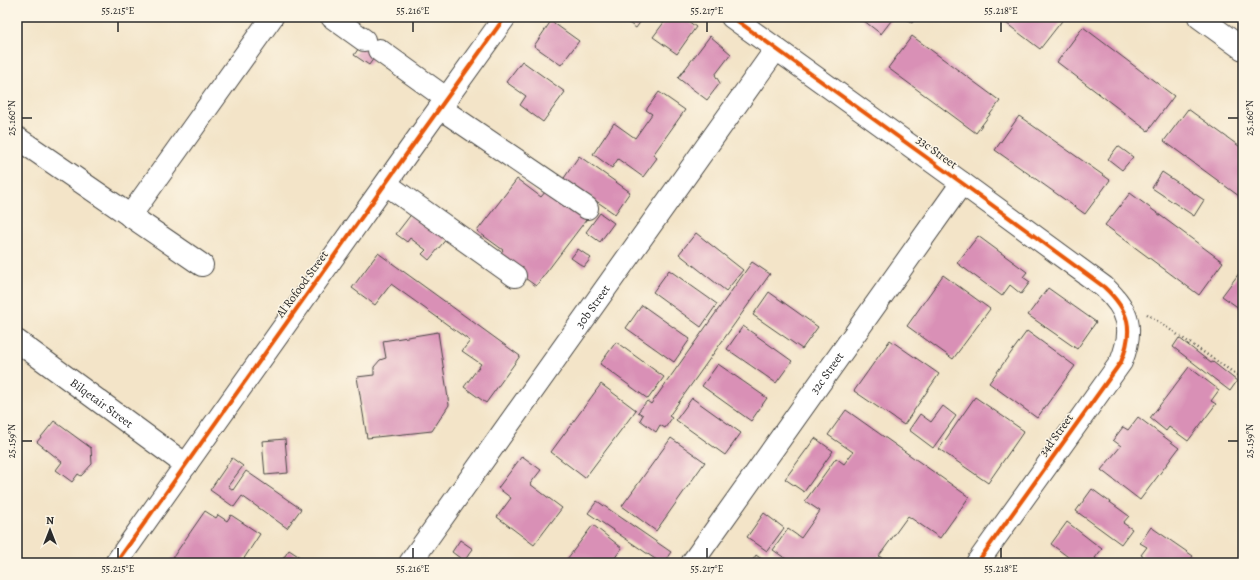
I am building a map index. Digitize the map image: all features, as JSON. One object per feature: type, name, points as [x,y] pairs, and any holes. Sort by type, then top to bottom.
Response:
[{"type":"street","points":[[130,216],[272,17]]},
{"type":"street","points":[[332,17],[372,45],[444,103],[587,208]]},
{"type":"street","name":"Al Rofood Street","points":[[116,563],[505,17]]},
{"type":"street","name":"33c Street","points":[[732,17],[1104,287],[1115,297],[1124,311]]},
{"type":"street","points":[[1199,17],[1243,49]]},
{"type":"street","name":"30b Street","points":[[410,563],[776,49]]},
{"type":"street","points":[[17,138],[202,265]]},
{"type":"street","name":"32c Street","points":[[692,563],[962,183]]},
{"type":"street","points":[[386,184],[514,276]]},
{"type":"street","name":"34d Street","points":[[977,563],[1121,362],[1127,346],[1128,328],[1124,311]]},
{"type":"street","name":"Bilqetair Street","points":[[17,341],[186,465]]},
{"type":"path","points":[[1124,311],[1148,314],[1243,379]]},
{"type":"building","points":[[620,17],[644,17],[636,28]]},
{"type":"building","points":[[668,17],[683,17],[696,27],[677,54],[653,37]]},
{"type":"building","points":[[859,17],[894,17],[881,34]]},
{"type":"building","points":[[904,17],[917,17],[912,23]]},
{"type":"building","points":[[998,17],[1065,17],[1040,49]]},
{"type":"building","points":[[551,21],[579,41],[561,65],[534,46]]},
{"type":"building","points":[[1083,27],[1174,96],[1148,131],[1057,62]]},
{"type":"building","points":[[369,34],[383,45],[369,65],[354,55]]},
{"type":"building","points":[[710,36],[731,54],[715,75],[720,83],[707,100],[678,78]]},
{"type":"building","points":[[912,36],[1000,101],[976,133],[888,68]]},
{"type":"building","points":[[522,61],[565,92],[543,122],[520,105],[526,96],[506,82]]},
{"type":"building","points":[[659,92],[685,110],[653,155],[657,158],[643,177],[618,159],[612,168],[593,154],[614,123],[635,138],[652,114],[646,110]]},
{"type":"building","points":[[1188,109],[1243,149],[1243,199],[1164,141]]},
{"type":"building","points":[[1019,116],[1110,180],[1085,214],[995,150]]},
{"type":"building","points":[[1118,146],[1133,157],[1122,170],[1108,159]]},
{"type":"building","points":[[579,156],[630,192],[615,214],[586,194],[582,199],[560,184]]},
{"type":"building","points":[[1162,172],[1204,200],[1194,216],[1152,188]]},
{"type":"building","points":[[517,179],[541,197],[546,191],[586,220],[536,286],[497,258],[503,250],[477,231]]},
{"type":"building","points":[[1130,193],[1223,262],[1199,295],[1105,225]]},
{"type":"building","points":[[413,212],[447,238],[429,260],[422,254],[426,250],[410,238],[407,242],[396,234]]},
{"type":"building","points":[[600,213],[614,223],[600,242],[586,232]]},
{"type":"building","points":[[696,233],[743,270],[726,291],[679,254]]},
{"type":"building","points":[[978,236],[1027,272],[1023,277],[1030,282],[1021,294],[1010,285],[1002,296],[957,263]]},
{"type":"building","points":[[578,249],[591,258],[584,267],[571,258]]},
{"type":"building","points":[[378,253],[520,356],[486,403],[464,387],[481,364],[462,351],[470,341],[391,284],[375,305],[352,288]]},
{"type":"building","points":[[752,262],[770,274],[669,416],[672,418],[665,428],[660,425],[656,432],[640,420],[643,415],[638,412],[647,401],[651,404]]},
{"type":"building","points":[[1243,268],[1243,311],[1222,296]]},
{"type":"building","points":[[669,270],[717,304],[701,327],[653,292]]},
{"type":"building","points":[[943,275],[990,309],[953,359],[907,326]]},
{"type":"building","points":[[1048,288],[1096,322],[1077,349],[1028,315]]},
{"type":"building","points":[[769,292],[818,327],[802,349],[753,315]]},
{"type":"building","points":[[642,305],[690,339],[674,362],[626,328]]},
{"type":"building","points":[[743,326],[792,361],[776,383],[727,349]]},
{"type":"building","points":[[1027,331],[1075,366],[1037,418],[989,383]]},
{"type":"building","points":[[438,332],[449,405],[432,431],[367,438],[357,377],[374,375],[374,367],[380,360],[386,358],[383,341]]},
{"type":"building","points":[[1179,338],[1237,381],[1230,391],[1173,347]]},
{"type":"building","points":[[890,340],[939,374],[904,425],[854,391]]},
{"type":"building","points":[[616,342],[664,377],[648,399],[600,364]]},
{"type":"building","points":[[718,364],[767,398],[751,421],[702,386]]},
{"type":"building","points":[[1189,367],[1219,390],[1211,401],[1216,404],[1188,441],[1169,427],[1166,431],[1150,418]]},
{"type":"building","points":[[601,384],[636,410],[585,478],[551,452]]},
{"type":"building","points":[[975,397],[1024,431],[988,483],[939,449]]},
{"type":"building","points":[[692,398],[741,433],[725,455],[676,420]]},
{"type":"building","points":[[943,406],[956,416],[933,448],[909,430],[920,414],[931,422]]},
{"type":"building","points":[[846,410],[969,497],[940,538],[908,516],[879,556],[889,563],[792,563],[773,550],[788,529],[801,538],[820,511],[805,501],[836,458],[844,464],[853,452],[828,435]]},
{"type":"building","points":[[1138,417],[1179,448],[1140,500],[1101,470],[1121,446],[1113,440],[1123,427],[1128,430]]},
{"type":"building","points":[[54,421],[91,448],[92,464],[81,476],[78,474],[72,482],[56,470],[62,462],[37,442]]},
{"type":"building","points":[[671,438],[705,462],[656,531],[622,506]]},
{"type":"building","points":[[815,438],[833,451],[804,492],[785,479]]},
{"type":"building","points":[[285,439],[288,473],[265,475],[262,441]]},
{"type":"building","points":[[522,456],[541,470],[530,484],[562,508],[534,545],[497,517],[511,498],[498,488]]},
{"type":"building","points":[[232,458],[243,466],[228,486],[233,490],[246,471],[301,509],[287,528],[242,496],[234,507],[210,490]]},
{"type":"building","points":[[1092,489],[1129,516],[1123,523],[1132,529],[1121,544],[1076,511]]},
{"type":"building","points":[[597,501],[671,552],[663,563],[588,513]]},
{"type":"building","points":[[205,511],[216,518],[218,515],[227,521],[231,515],[260,534],[241,563],[169,563]]},
{"type":"building","points":[[764,513],[784,528],[767,551],[747,537]]},
{"type":"building","points":[[1067,522],[1102,549],[1095,558],[1101,563],[1076,563],[1051,544]]},
{"type":"building","points":[[593,525],[622,548],[611,563],[564,563]]},
{"type":"building","points":[[1151,527],[1193,556],[1188,563],[1152,563],[1141,555],[1147,547],[1140,543]]},
{"type":"building","points":[[460,540],[473,549],[464,561],[452,552]]},
{"type":"building","points":[[289,550],[309,563],[280,563]]},
{"type":"building","points":[[756,555],[767,563],[751,563]]},
{"type":"cycle path","points":[[116,563],[505,17]]},
{"type":"cycle path","points":[[732,17],[1104,287],[1113,296],[1124,313],[1128,331],[1125,351],[1121,362],[977,563]]}]
